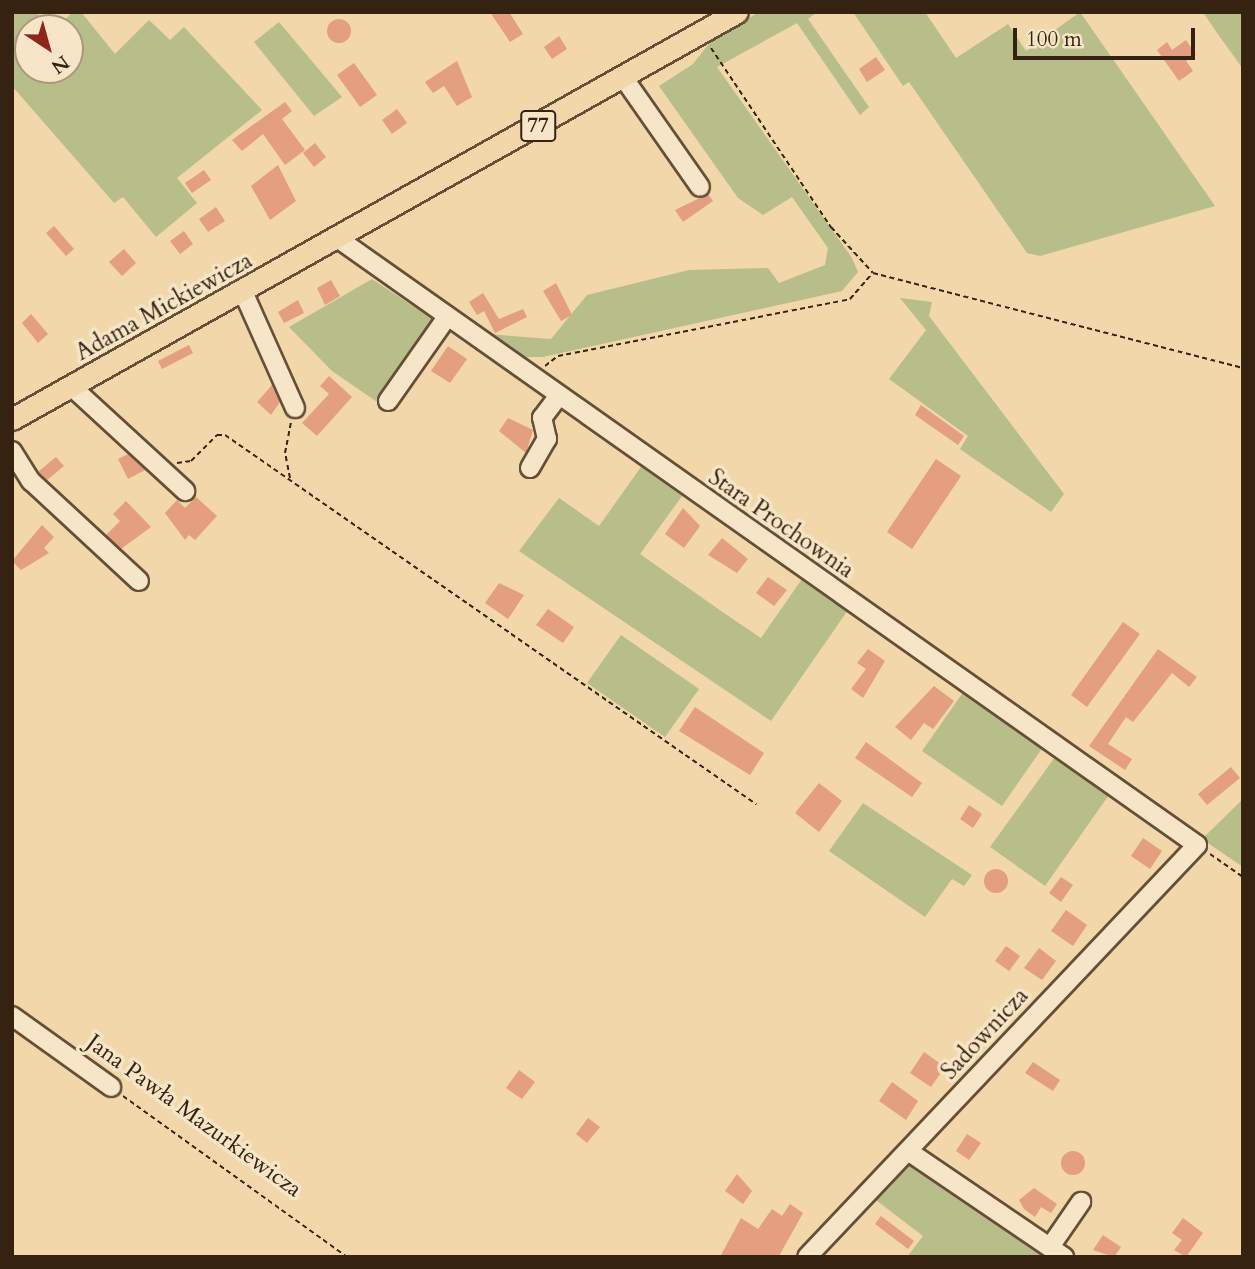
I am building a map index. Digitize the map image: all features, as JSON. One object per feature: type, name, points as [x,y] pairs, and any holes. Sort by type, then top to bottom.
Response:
[{"type":"main road","name":"77","points":[[340,240],[737,12]]},
{"type":"main road","name":"Adama Mickiewicza","points":[[12,419],[340,240]]},
{"type":"street","points":[[622,77],[700,187]]},
{"type":"street","name":"Stara Prochownia","points":[[340,240],[445,320],[1197,845]]},
{"type":"street","points":[[244,294],[295,408]]},
{"type":"street","points":[[388,401],[445,320]]},
{"type":"street","points":[[72,387],[185,491]]},
{"type":"street","points":[[530,468],[547,439],[542,418],[558,397]]},
{"type":"street","points":[[12,451],[32,481],[139,581]]},
{"type":"street","name":"Sadownicza","points":[[807,1257],[1197,845]]},
{"type":"street","name":"Jana Pawła Mazurkiewicza","points":[[12,1016],[111,1087]]},
{"type":"street","points":[[908,1151],[1057,1252],[1081,1202]]},
{"type":"path","points":[[702,32],[831,227],[873,274],[1243,368]]},
{"type":"path","points":[[530,377],[558,356],[850,299],[873,274]]},
{"type":"path","points":[[290,480],[285,453],[295,408]]},
{"type":"path","points":[[165,472],[225,435],[756,804]]},
{"type":"path","points":[[1197,845],[1243,877]]},
{"type":"path","name":"Jana Pawła Mazurkiewicza","points":[[111,1087],[347,1257]]},
{"type":"green space","points":[[12,12],[38,14],[14,14],[14,84],[84,84],[84,16],[115,54],[149,20],[170,40],[184,27],[262,110],[177,178],[197,203],[156,237],[123,197],[114,203],[12,86]]},
{"type":"green space","points":[[759,12],[817,12],[808,19],[869,107],[860,115],[797,23],[717,67],[852,258],[858,272],[842,291],[543,357],[522,357],[487,334],[551,339],[587,295],[689,270],[768,268],[779,283],[825,265],[828,248],[792,197],[763,215],[738,198],[659,86],[693,64],[711,41]]},
{"type":"green space","points":[[853,12],[925,12],[956,58],[1008,24],[1026,51],[1080,12],[1215,206],[1040,256],[1027,253],[909,82],[903,86]]},
{"type":"green space","points":[[1203,12],[1243,12],[1243,69],[1215,30]]},
{"type":"green space","points":[[279,22],[342,97],[314,116],[254,42]]},
{"type":"green space","points":[[372,279],[437,322],[380,404],[332,371],[289,327]]},
{"type":"green space","points":[[900,298],[932,302],[929,316],[1064,494],[1051,512],[960,449],[968,436],[889,379],[926,330]]},
{"type":"green space","points":[[641,467],[682,496],[640,554],[721,611],[761,638],[802,579],[848,610],[771,721],[519,551],[559,498],[599,526]]},
{"type":"green space","points":[[621,635],[699,689],[665,737],[587,683]]},
{"type":"green space","points":[[964,691],[1043,747],[1002,806],[922,751]]},
{"type":"green space","points":[[1058,753],[1111,792],[1045,886],[990,847]]},
{"type":"green space","points":[[1243,799],[1243,867],[1202,839]]},
{"type":"green space","points":[[863,803],[972,875],[964,886],[952,879],[925,917],[829,851]]},
{"type":"green space","points":[[910,1159],[1055,1257],[907,1257],[923,1236],[872,1197]]},
{"type":"building","points":[[490,12],[509,12],[523,34],[510,42]]},
{"type":"building","points":[[339,19],[348,22],[351,31],[348,40],[339,43],[330,40],[327,31],[330,22]]},
{"type":"building","points":[[559,36],[567,49],[552,59],[544,47]]},
{"type":"building","points":[[1186,40],[1196,55],[1186,61],[1193,71],[1179,81],[1157,50],[1167,42],[1172,50]]},
{"type":"building","points":[[876,57],[885,70],[867,82],[859,69]]},
{"type":"building","points":[[457,61],[472,97],[457,106],[444,86],[433,93],[425,82]]},
{"type":"building","points":[[354,63],[377,95],[360,107],[337,75]]},
{"type":"building","points":[[285,102],[292,111],[282,119],[305,150],[285,165],[263,134],[242,151],[232,140]]},
{"type":"building","points":[[397,109],[407,123],[392,134],[382,120]]},
{"type":"building","points":[[315,143],[326,157],[314,167],[303,153]]},
{"type":"building","points":[[278,165],[296,201],[270,220],[251,186]]},
{"type":"building","points":[[204,170],[211,180],[192,193],[185,183]]},
{"type":"building","points":[[708,194],[713,201],[683,222],[675,210]]},
{"type":"building","points":[[216,207],[225,221],[208,232],[199,219]]},
{"type":"building","points":[[54,226],[74,249],[66,256],[46,233]]},
{"type":"building","points":[[184,231],[193,244],[180,254],[170,241]]},
{"type":"building","points":[[124,249],[136,263],[122,276],[109,262]]},
{"type":"building","points":[[331,280],[340,296],[325,305],[317,288]]},
{"type":"building","points":[[556,283],[572,315],[561,321],[543,291]]},
{"type":"building","points":[[483,293],[499,319],[523,309],[527,317],[495,333],[484,311],[477,315],[469,302]]},
{"type":"building","points":[[298,300],[304,313],[284,323],[278,312]]},
{"type":"building","points":[[31,314],[48,334],[38,343],[22,323]]},
{"type":"building","points":[[189,345],[193,353],[162,369],[158,361]]},
{"type":"building","points":[[448,346],[467,359],[450,383],[431,371]]},
{"type":"building","points":[[329,376],[352,397],[317,436],[302,423],[329,394],[320,386]]},
{"type":"building","points":[[272,385],[280,402],[271,415],[257,402]]},
{"type":"building","points":[[921,405],[964,436],[958,445],[915,415]]},
{"type":"building","points":[[508,418],[533,430],[526,453],[499,431]]},
{"type":"building","points":[[128,454],[145,470],[128,479],[118,459]]},
{"type":"building","points":[[56,457],[64,466],[47,480],[38,472]]},
{"type":"building","points":[[936,459],[961,476],[912,549],[887,532]]},
{"type":"building","points":[[196,497],[217,516],[195,540],[189,535],[185,540],[165,513],[177,500],[185,508]]},
{"type":"building","points":[[126,501],[151,527],[121,549],[106,535],[120,521],[113,514]]},
{"type":"building","points":[[683,508],[700,526],[684,548],[665,534]]},
{"type":"building","points":[[42,525],[54,537],[44,548],[49,553],[21,570],[12,561]]},
{"type":"building","points":[[722,538],[748,559],[737,573],[708,555]]},
{"type":"building","points":[[768,577],[787,590],[774,606],[756,593]]},
{"type":"building","points":[[499,583],[524,595],[508,619],[485,603]]},
{"type":"building","points":[[548,609],[574,627],[563,643],[536,625]]},
{"type":"building","points":[[1123,622],[1140,634],[1087,707],[1071,695]]},
{"type":"building","points":[[868,649],[885,661],[863,698],[851,689],[866,669],[857,663]]},
{"type":"building","points":[[1158,649],[1197,677],[1189,687],[1172,673],[1133,722],[1126,717],[1108,744],[1132,759],[1125,770],[1089,746]]},
{"type":"building","points":[[934,686],[954,701],[933,729],[924,723],[911,740],[895,727]]},
{"type":"building","points":[[695,707],[764,753],[750,775],[679,731]]},
{"type":"building","points":[[866,742],[922,783],[912,797],[855,758]]},
{"type":"building","points":[[1231,767],[1240,778],[1207,805],[1198,794]]},
{"type":"building","points":[[819,783],[842,801],[819,832],[795,813]]},
{"type":"building","points":[[969,805],[982,814],[973,828],[960,819]]},
{"type":"building","points":[[1143,838],[1162,851],[1150,869],[1131,856]]},
{"type":"building","points":[[996,869],[1005,872],[1008,881],[1005,890],[996,893],[987,890],[984,881],[987,872]]},
{"type":"building","points":[[1061,877],[1073,885],[1061,902],[1049,893]]},
{"type":"building","points":[[1066,910],[1087,925],[1073,946],[1051,931]]},
{"type":"building","points":[[1006,946],[1020,956],[1009,971],[995,961]]},
{"type":"building","points":[[1039,948],[1056,961],[1042,980],[1024,968]]},
{"type":"building","points":[[924,1052],[945,1067],[931,1087],[910,1073]]},
{"type":"building","points":[[1033,1062],[1060,1080],[1053,1091],[1025,1073]]},
{"type":"building","points":[[519,1070],[535,1082],[522,1099],[506,1088]]},
{"type":"building","points":[[892,1082],[918,1101],[906,1120],[879,1101]]},
{"type":"building","points":[[588,1118],[600,1127],[587,1143],[576,1134]]},
{"type":"building","points":[[967,1134],[981,1143],[969,1160],[956,1151]]},
{"type":"building","points":[[1073,1151],[1082,1154],[1085,1163],[1082,1172],[1073,1175],[1064,1172],[1061,1163],[1064,1154]]},
{"type":"building","points":[[737,1174],[752,1191],[743,1204],[725,1191]]},
{"type":"building","points":[[1034,1188],[1057,1204],[1051,1213],[1041,1207],[1035,1217],[1024,1209],[1019,1200]]},
{"type":"building","points":[[790,1204],[803,1213],[779,1256],[720,1257],[741,1218],[758,1229],[772,1209],[782,1216]]},
{"type":"building","points":[[881,1216],[914,1241],[908,1249],[875,1224]]},
{"type":"building","points":[[1183,1218],[1203,1233],[1186,1257],[1174,1250],[1182,1240],[1172,1233]]},
{"type":"building","points":[[1103,1235],[1121,1247],[1114,1257],[1093,1250]]}]
